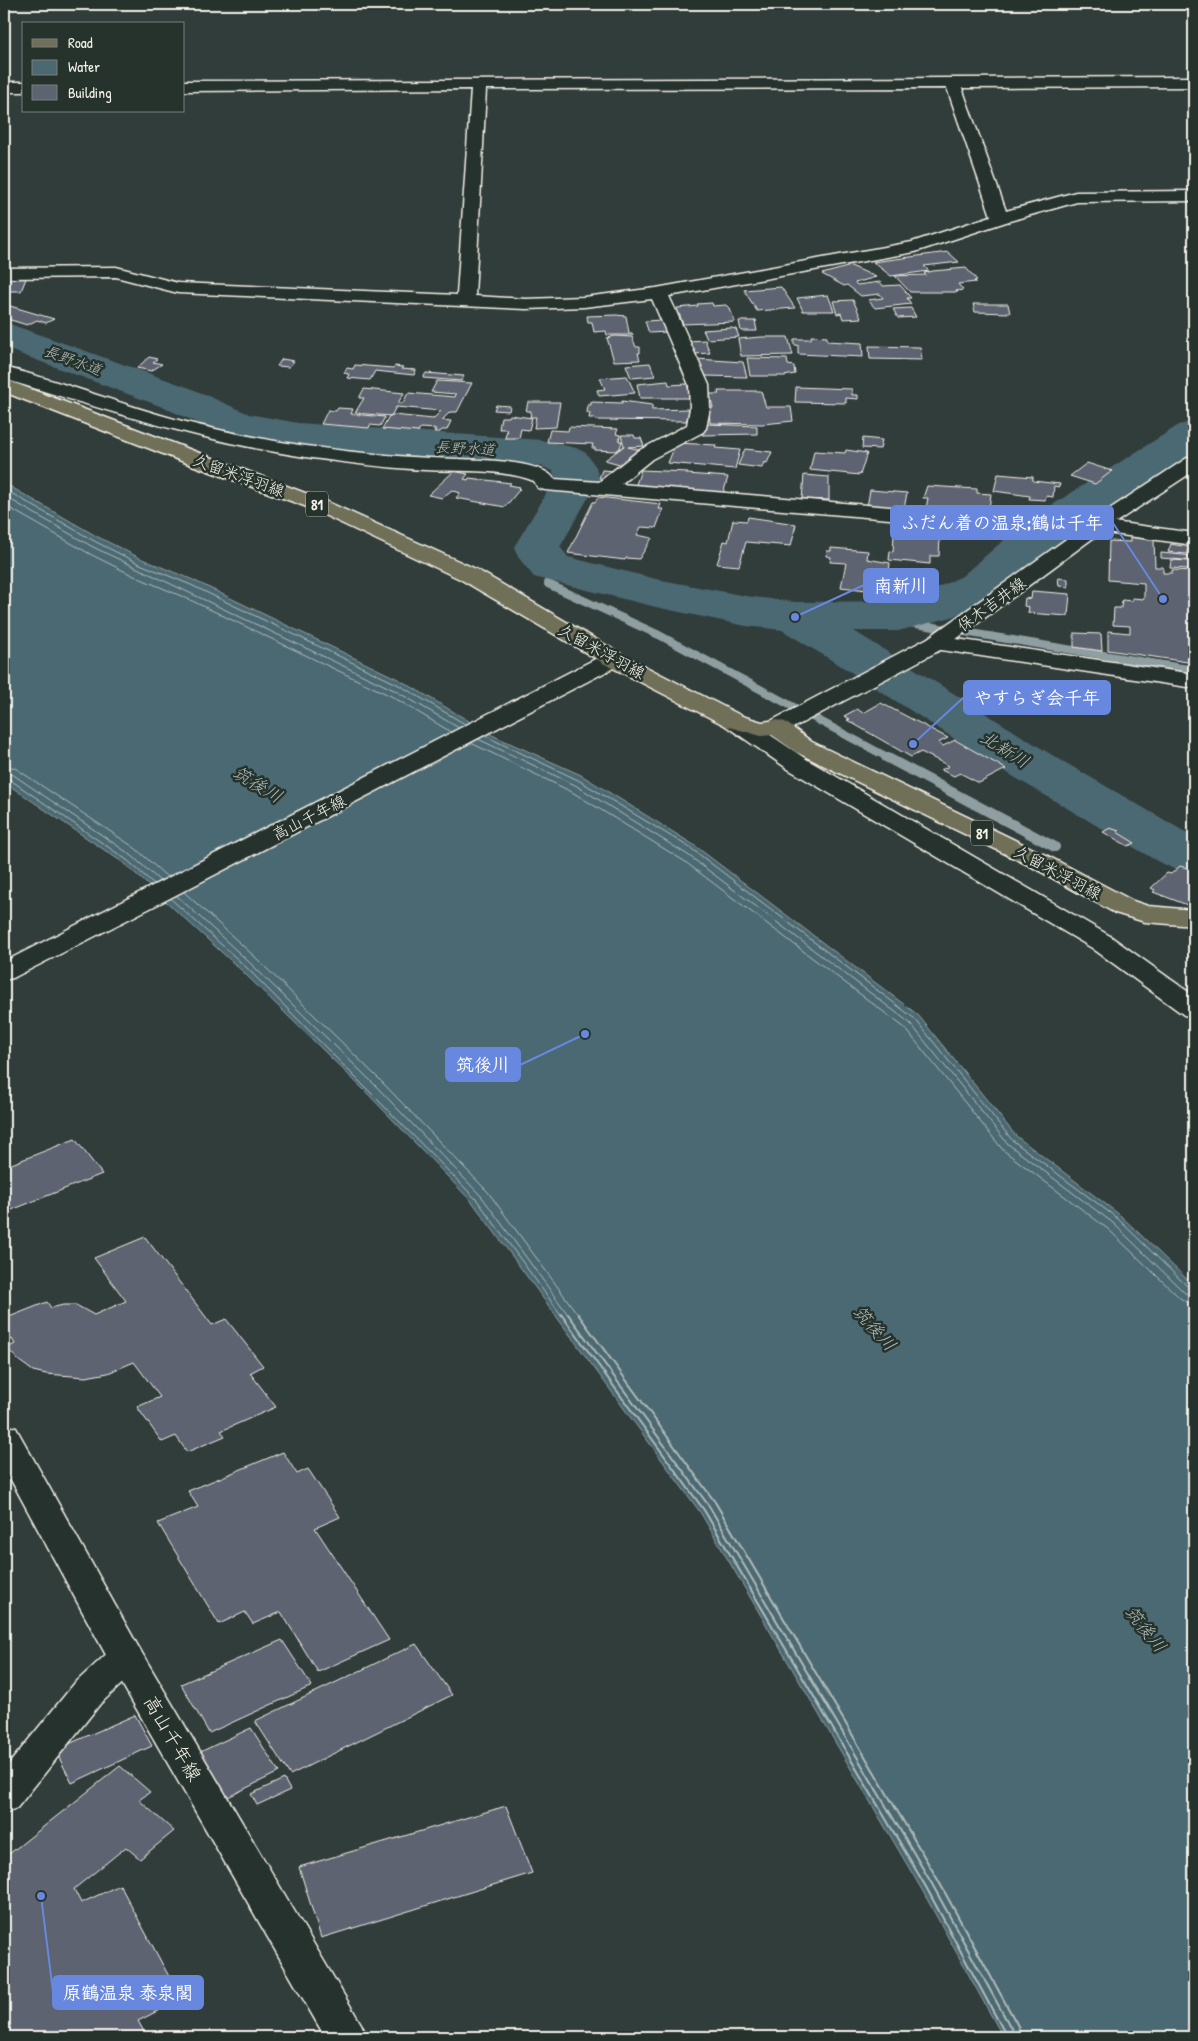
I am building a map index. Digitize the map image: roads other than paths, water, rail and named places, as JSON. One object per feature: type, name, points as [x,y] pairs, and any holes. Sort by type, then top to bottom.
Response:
[{"type":"main road","name":"久留米浮羽線","points":[[4,385],[322,507],[468,574],[606,664],[734,721],[761,729],[786,723],[804,748],[1041,862],[1124,906],[1145,914],[1194,918]]},
{"type":"street","points":[[185,86],[1194,82]]},
{"type":"street","points":[[953,83],[1000,218]]},
{"type":"street","points":[[466,300],[479,85]]},
{"type":"street","points":[[4,87],[22,87]]},
{"type":"street","points":[[4,272],[116,272],[178,288],[526,304],[584,302],[656,293],[915,247],[1000,218],[1076,197],[1194,196]]},
{"type":"street","points":[[600,488],[645,455],[696,428],[700,408],[698,385],[661,297],[656,293]]},
{"type":"street","points":[[4,373],[185,427],[254,443],[372,459],[519,470],[535,473],[544,478],[545,484],[913,515],[1040,518],[1194,539]]},
{"type":"street","name":"保木吉井線","points":[[786,723],[933,645],[964,623],[1088,525],[1194,462]]},
{"type":"street","points":[[933,645],[1194,681]]},
{"type":"street","name":"高山千年線","points":[[4,972],[606,664]]},
{"type":"street","points":[[734,721],[797,764],[1101,942],[1194,1009]]},
{"type":"street","name":"高山千年線","points":[[4,1437],[126,1658],[346,2037]]},
{"type":"street","points":[[4,1797],[87,1694],[126,1658]]},
{"type":"water","points":[[4,483],[98,537],[142,559],[193,580],[400,680],[494,736],[581,775],[694,845],[918,1015],[1016,1136],[1120,1215],[1194,1286],[1194,2037],[1003,2037],[922,1890],[700,1512],[473,1203],[365,1091],[241,970],[125,864],[4,782]]},
{"type":"waterway","name":"長野水道","points":[[4,334],[175,397],[234,423],[261,430],[298,436],[541,453],[560,457],[570,463],[576,472],[577,479],[537,547],[541,557],[551,567],[656,593],[746,611],[795,617]]},
{"type":"waterway","points":[[795,617],[898,616],[935,607],[979,586],[1021,549],[1068,515],[1194,434]]},
{"type":"waterway","points":[[551,567],[548,584],[659,635],[889,758]]},
{"type":"waterway","points":[[898,616],[910,623],[1194,670]]},
{"type":"waterway","name":"北新川","points":[[795,617],[864,658],[1033,766],[1176,849],[1194,857]]},
{"type":"waterway","points":[[886,757],[1055,847]]},
{"type":"place","name":"ふだん着の温泉;鶴は千年","points":[[1163,599]]},
{"type":"place","name":"南新川","points":[[795,617]]},
{"type":"place","name":"やすらぎ会千年","points":[[913,744]]},
{"type":"place","name":"筑後川","points":[[585,1034]]},
{"type":"place","name":"原鶴温泉 泰泉閣","points":[[41,1896]]}]
